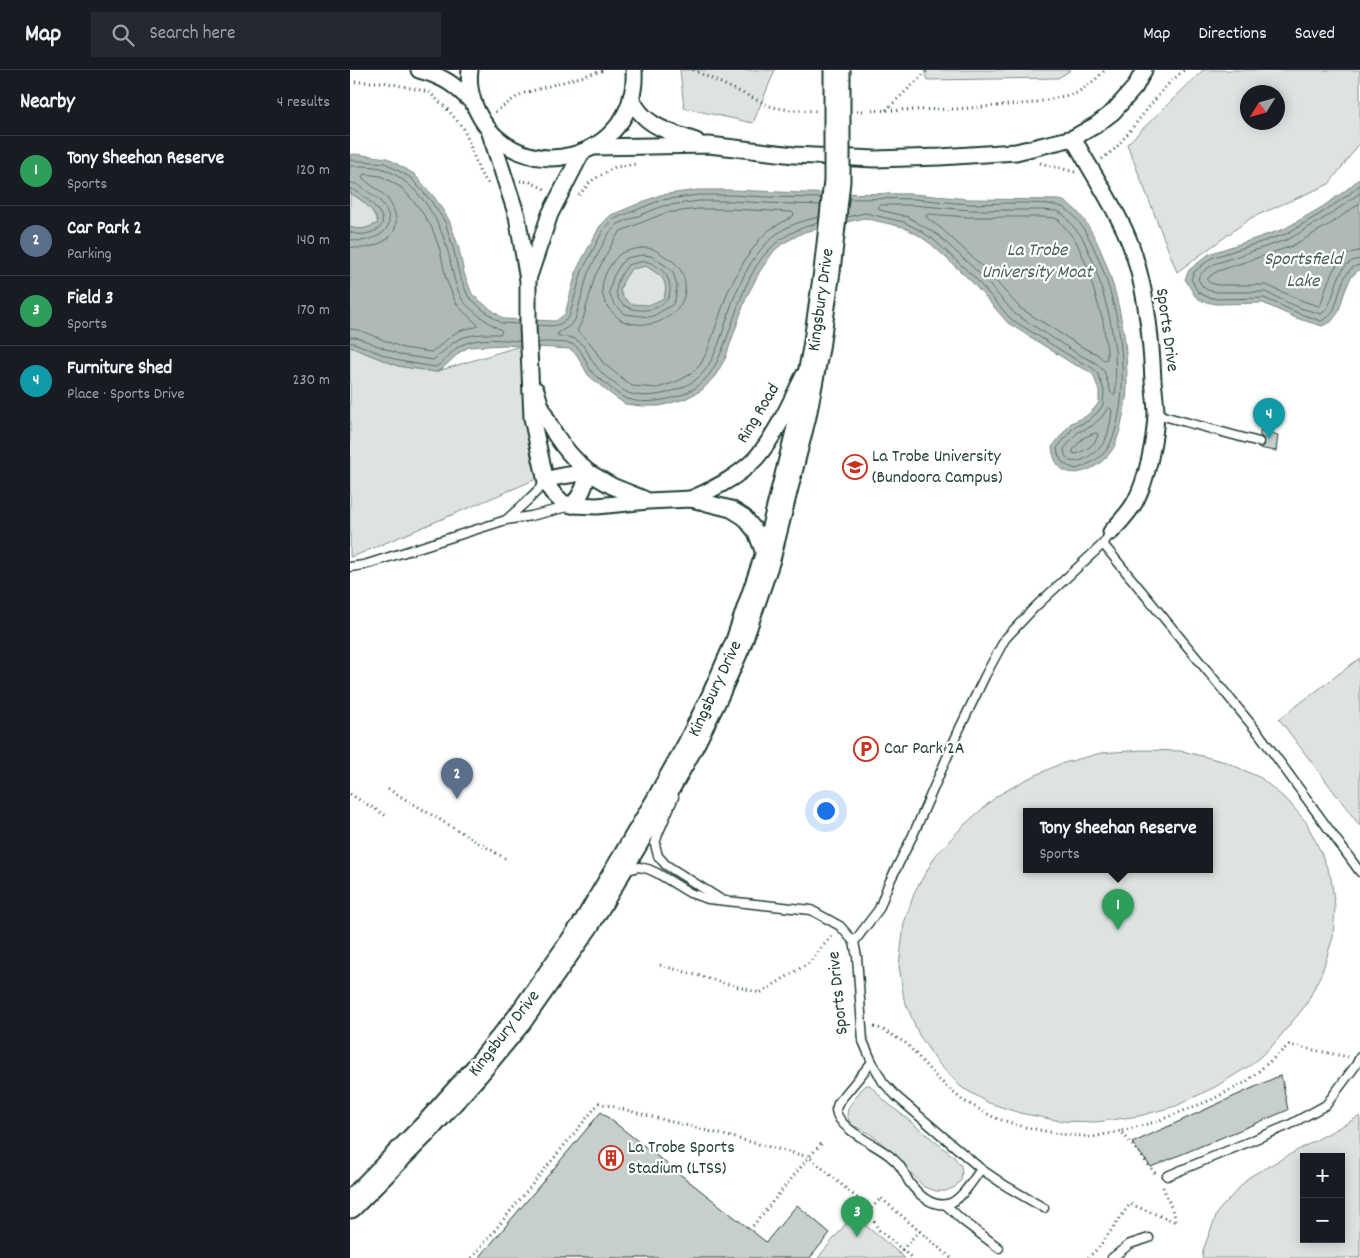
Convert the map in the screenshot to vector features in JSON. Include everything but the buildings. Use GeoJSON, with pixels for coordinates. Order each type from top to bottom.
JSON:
{"type":"FeatureCollection","features":[{"type":"Feature","properties":{"kind":"main road","name":"Kingsbury Drive"},"geometry":{"type":"LineString","coordinates":[[350,1205],[428,1126],[477,1071],[519,1020],[587,923],[657,805],[680,776],[738,644],[767,560],[803,416],[816,348],[837,181],[837,70]]}},
{"type":"Feature","properties":{"kind":"street"},"geometry":{"type":"LineString","coordinates":[[419,70],[446,80],[474,104]]}},
{"type":"Feature","properties":{"kind":"street"},"geometry":{"type":"LineString","coordinates":[[470,70],[469,77],[474,104]]}},
{"type":"Feature","properties":{"kind":"street"},"geometry":{"type":"LineString","coordinates":[[588,150],[610,134],[623,117],[632,98],[634,70]]}},
{"type":"Feature","properties":{"kind":"street"},"geometry":{"type":"LineString","coordinates":[[486,125],[504,143],[522,153],[542,158],[563,158],[588,150],[709,145],[794,154],[875,158],[940,157],[1016,152],[1073,138],[1096,125],[1113,112],[1135,87],[1144,70]]}},
{"type":"Feature","properties":{"kind":"street"},"geometry":{"type":"LineString","coordinates":[[632,98],[635,106],[649,122],[664,130],[709,145]]}},
{"type":"Feature","properties":{"kind":"street","name":"Ring Road"},"geometry":{"type":"LineString","coordinates":[[474,104],[486,125],[517,216],[528,280],[532,418],[546,482],[552,492],[563,503],[572,506],[691,499],[731,509],[744,517],[756,532],[767,560]]}},
{"type":"Feature","properties":{"kind":"street","name":"Sports Drive"},"geometry":{"type":"LineString","coordinates":[[1073,138],[1107,194],[1122,225],[1136,264],[1151,345],[1156,414],[1153,443],[1146,474],[1135,503],[1107,538]]}},
{"type":"Feature","properties":{"kind":"street","name":"Ring Road"},"geometry":{"type":"LineString","coordinates":[[528,280],[550,214],[588,150]]}},
{"type":"Feature","properties":{"kind":"street","name":"Ring Road"},"geometry":{"type":"LineString","coordinates":[[691,499],[713,490],[755,459],[771,437],[787,408],[816,348]]}},
{"type":"Feature","properties":{"kind":"street","name":"Ring Road"},"geometry":{"type":"LineString","coordinates":[[530,367],[539,402],[548,423],[573,459],[588,472],[612,486],[648,501]]}},
{"type":"Feature","properties":{"kind":"street"},"geometry":{"type":"LineString","coordinates":[[546,482],[553,478],[588,472],[584,489],[572,506]]}},
{"type":"Feature","properties":{"kind":"lane"},"geometry":{"type":"LineString","coordinates":[[1156,414],[1259,442]]}},
{"type":"Feature","properties":{"kind":"lane"},"geometry":{"type":"LineString","coordinates":[[506,520],[546,482]]}},
{"type":"Feature","properties":{"kind":"lane"},"geometry":{"type":"LineString","coordinates":[[350,567],[364,565],[506,520],[572,506]]}},
{"type":"Feature","properties":{"kind":"lane"},"geometry":{"type":"LineString","coordinates":[[854,942],[879,909],[888,885],[913,835],[959,730],[1005,639],[1035,607],[1107,538],[1260,735],[1360,872]]}},
{"type":"Feature","properties":{"kind":"lane","name":"Sports Drive"},"geometry":{"type":"LineString","coordinates":[[680,776],[655,844],[658,856],[666,865],[721,900]]}},
{"type":"Feature","properties":{"kind":"lane","name":"Sports Drive"},"geometry":{"type":"LineString","coordinates":[[616,874],[631,868],[648,869],[690,893],[708,899],[811,910],[840,926],[854,942],[863,1041],[883,1082],[897,1097],[964,1156],[1006,1186],[1044,1208]]}},
{"type":"Feature","properties":{"kind":"lane"},"geometry":{"type":"LineString","coordinates":[[1167,1176],[1289,1125],[1326,1105],[1359,1058]]}},
{"type":"Feature","properties":{"kind":"lane"},"geometry":{"type":"LineString","coordinates":[[872,1062],[838,1103],[836,1111],[848,1129],[882,1150],[900,1166],[918,1193],[929,1201],[938,1204],[954,1201],[981,1169]]}},
{"type":"Feature","properties":{"kind":"lane"},"geometry":{"type":"LineString","coordinates":[[946,1204],[962,1220],[999,1248]]}},
{"type":"Feature","properties":{"kind":"lane"},"geometry":{"type":"LineString","coordinates":[[1112,1258],[1130,1244],[1149,1238]]}},
{"type":"Feature","properties":{"kind":"path"},"geometry":{"type":"LineString","coordinates":[[486,125],[521,94],[605,70]]}},
{"type":"Feature","properties":{"kind":"path"},"geometry":{"type":"LineString","coordinates":[[693,70],[772,107],[791,110],[819,110]]}},
{"type":"Feature","properties":{"kind":"path"},"geometry":{"type":"LineString","coordinates":[[886,111],[928,70]]}},
{"type":"Feature","properties":{"kind":"path"},"geometry":{"type":"LineString","coordinates":[[848,111],[956,110],[1034,103],[1077,93],[1105,70]]}},
{"type":"Feature","properties":{"kind":"path"},"geometry":{"type":"LineString","coordinates":[[1090,168],[1116,148],[1166,86],[1184,70]]}},
{"type":"Feature","properties":{"kind":"path"},"geometry":{"type":"LineString","coordinates":[[388,789],[508,860]]}},
{"type":"Feature","properties":{"kind":"path"},"geometry":{"type":"LineString","coordinates":[[350,794],[388,817]]}},
{"type":"Feature","properties":{"kind":"path"},"geometry":{"type":"LineString","coordinates":[[660,965],[760,993],[809,963],[840,926]]}},
{"type":"Feature","properties":{"kind":"path"},"geometry":{"type":"LineString","coordinates":[[861,1024],[882,1029],[907,1044],[935,1076],[962,1100],[995,1118],[1059,1134],[1093,1137],[1155,1122],[1211,1100],[1246,1082],[1289,1046],[1359,1058]]}},
{"type":"Feature","properties":{"kind":"path"},"geometry":{"type":"LineString","coordinates":[[472,1258],[598,1103],[809,1157],[863,1204],[879,1230],[912,1258]]}},
{"type":"Feature","properties":{"kind":"path"},"geometry":{"type":"LineString","coordinates":[[1088,1258],[1100,1246],[1130,1204],[1177,1222],[1160,1179],[1120,1131]]}},
{"type":"Feature","properties":{"kind":"path"},"geometry":{"type":"LineString","coordinates":[[752,1227],[821,1144]]}},
{"type":"Feature","properties":{"kind":"path"},"geometry":{"type":"LineString","coordinates":[[868,1212],[880,1198],[951,1258]]}},
{"type":"Feature","properties":{"kind":"path"},"geometry":{"type":"LineString","coordinates":[[902,1250],[919,1231]]}},
{"type":"Feature","properties":{"kind":"shaded area"},"geometry":{"type":"Polygon","coordinates":[[[680,70],[775,70],[753,123],[684,108],[680,70]]]}},
{"type":"Feature","properties":{"kind":"shaded area"},"geometry":{"type":"Polygon","coordinates":[[[924,70],[1071,70],[1058,78],[927,80],[924,70]]]}},
{"type":"Feature","properties":{"kind":"shaded area"},"geometry":{"type":"Polygon","coordinates":[[[1203,70],[1360,70],[1360,143],[1329,184],[1251,218],[1177,272],[1127,144],[1203,70]]]}},
{"type":"Feature","properties":{"kind":"shaded area"},"geometry":{"type":"Polygon","coordinates":[[[350,193],[367,205],[374,213],[378,223],[357,229],[350,227],[350,193]]]}},
{"type":"Feature","properties":{"kind":"shaded area"},"geometry":{"type":"Polygon","coordinates":[[[646,266],[664,282],[664,298],[649,306],[631,304],[623,297],[620,291],[623,281],[631,269],[646,266]]]}},
{"type":"Feature","properties":{"kind":"shaded area"},"geometry":{"type":"Polygon","coordinates":[[[520,346],[539,478],[350,557],[350,347],[398,366],[435,372],[520,346]]]}},
{"type":"Feature","properties":{"kind":"shaded area"},"geometry":{"type":"Polygon","coordinates":[[[1360,658],[1360,826],[1279,719],[1360,658]]]}},
{"type":"Feature","properties":{"kind":"shaded area"},"geometry":{"type":"Polygon","coordinates":[[[1142,750],[1182,751],[1226,762],[1261,778],[1289,802],[1306,822],[1331,878],[1335,907],[1333,937],[1322,972],[1306,1005],[1273,1045],[1251,1065],[1215,1087],[1176,1106],[1139,1116],[1096,1122],[1060,1121],[1020,1113],[989,1103],[961,1087],[938,1063],[919,1035],[904,999],[899,966],[904,923],[915,891],[936,855],[964,825],[997,796],[1025,780],[1060,764],[1101,753],[1142,750]]]}},
{"type":"Feature","properties":{"kind":"shaded area"},"geometry":{"type":"Polygon","coordinates":[[[866,1085],[870,1085],[885,1101],[953,1156],[961,1166],[962,1171],[961,1180],[955,1187],[946,1191],[936,1191],[924,1187],[890,1150],[869,1133],[852,1125],[847,1115],[848,1108],[866,1085]]]}},
{"type":"Feature","properties":{"kind":"shaded area"},"geometry":{"type":"Polygon","coordinates":[[[1360,1116],[1360,1258],[1202,1258],[1203,1250],[1218,1211],[1249,1177],[1360,1116]]]}},
{"type":"Feature","properties":{"kind":"shaded area"},"geometry":{"type":"Polygon","coordinates":[[[853,1215],[905,1258],[818,1258],[853,1215]]]}},
{"type":"Feature","properties":{"kind":"water","name":"La Trobe University Moat"},"geometry":{"type":"Polygon","coordinates":[[[350,155],[387,158],[414,174],[435,198],[449,220],[472,294],[504,319],[556,321],[565,314],[577,269],[600,226],[611,215],[660,195],[698,190],[731,190],[913,194],[969,199],[1063,201],[1080,214],[1096,241],[1109,273],[1123,326],[1127,386],[1124,414],[1115,445],[1109,455],[1090,469],[1070,472],[1062,469],[1055,460],[1052,447],[1071,423],[1085,417],[1099,402],[1099,391],[1094,376],[1089,371],[1073,364],[1008,323],[971,281],[931,244],[918,235],[903,227],[864,218],[804,232],[782,244],[774,251],[760,271],[746,298],[725,359],[715,376],[702,390],[685,399],[660,406],[625,404],[588,375],[577,355],[570,349],[504,345],[469,347],[460,352],[441,370],[435,372],[398,366],[350,347],[350,227],[364,228],[378,223],[374,213],[367,205],[350,193],[350,155]],[[646,266],[631,269],[623,281],[620,291],[623,297],[631,304],[649,305],[664,298],[664,282],[660,276],[646,266]]]}},
{"type":"Feature","properties":{"kind":"water","name":"Sportsfield Lake"},"geometry":{"type":"Polygon","coordinates":[[[1360,178],[1360,269],[1351,277],[1338,313],[1331,322],[1322,326],[1296,318],[1263,303],[1216,304],[1202,301],[1195,296],[1185,279],[1189,270],[1209,254],[1284,229],[1322,207],[1360,178]]]}},
{"type":"Feature","properties":{"kind":"place","name":"Furniture Shed"},"geometry":{"type":"Point","coordinates":[1269,439]}},
{"type":"Feature","properties":{"kind":"place","name":"La Trobe University (Bundoora Campus)"},"geometry":{"type":"Point","coordinates":[855,467]}},
{"type":"Feature","properties":{"kind":"place","name":"Car Park 2A"},"geometry":{"type":"Point","coordinates":[866,749]}},
{"type":"Feature","properties":{"kind":"place","name":"Car Park 2"},"geometry":{"type":"Point","coordinates":[457,799]}},
{"type":"Feature","properties":{"kind":"place","name":"Tony Sheehan Reserve"},"geometry":{"type":"Point","coordinates":[1118,930]}},
{"type":"Feature","properties":{"kind":"place","name":"La Trobe Sports Stadium (LTSS)"},"geometry":{"type":"Point","coordinates":[611,1158]}},
{"type":"Feature","properties":{"kind":"place","name":"Field 3"},"geometry":{"type":"Point","coordinates":[857,1237]}}]}
